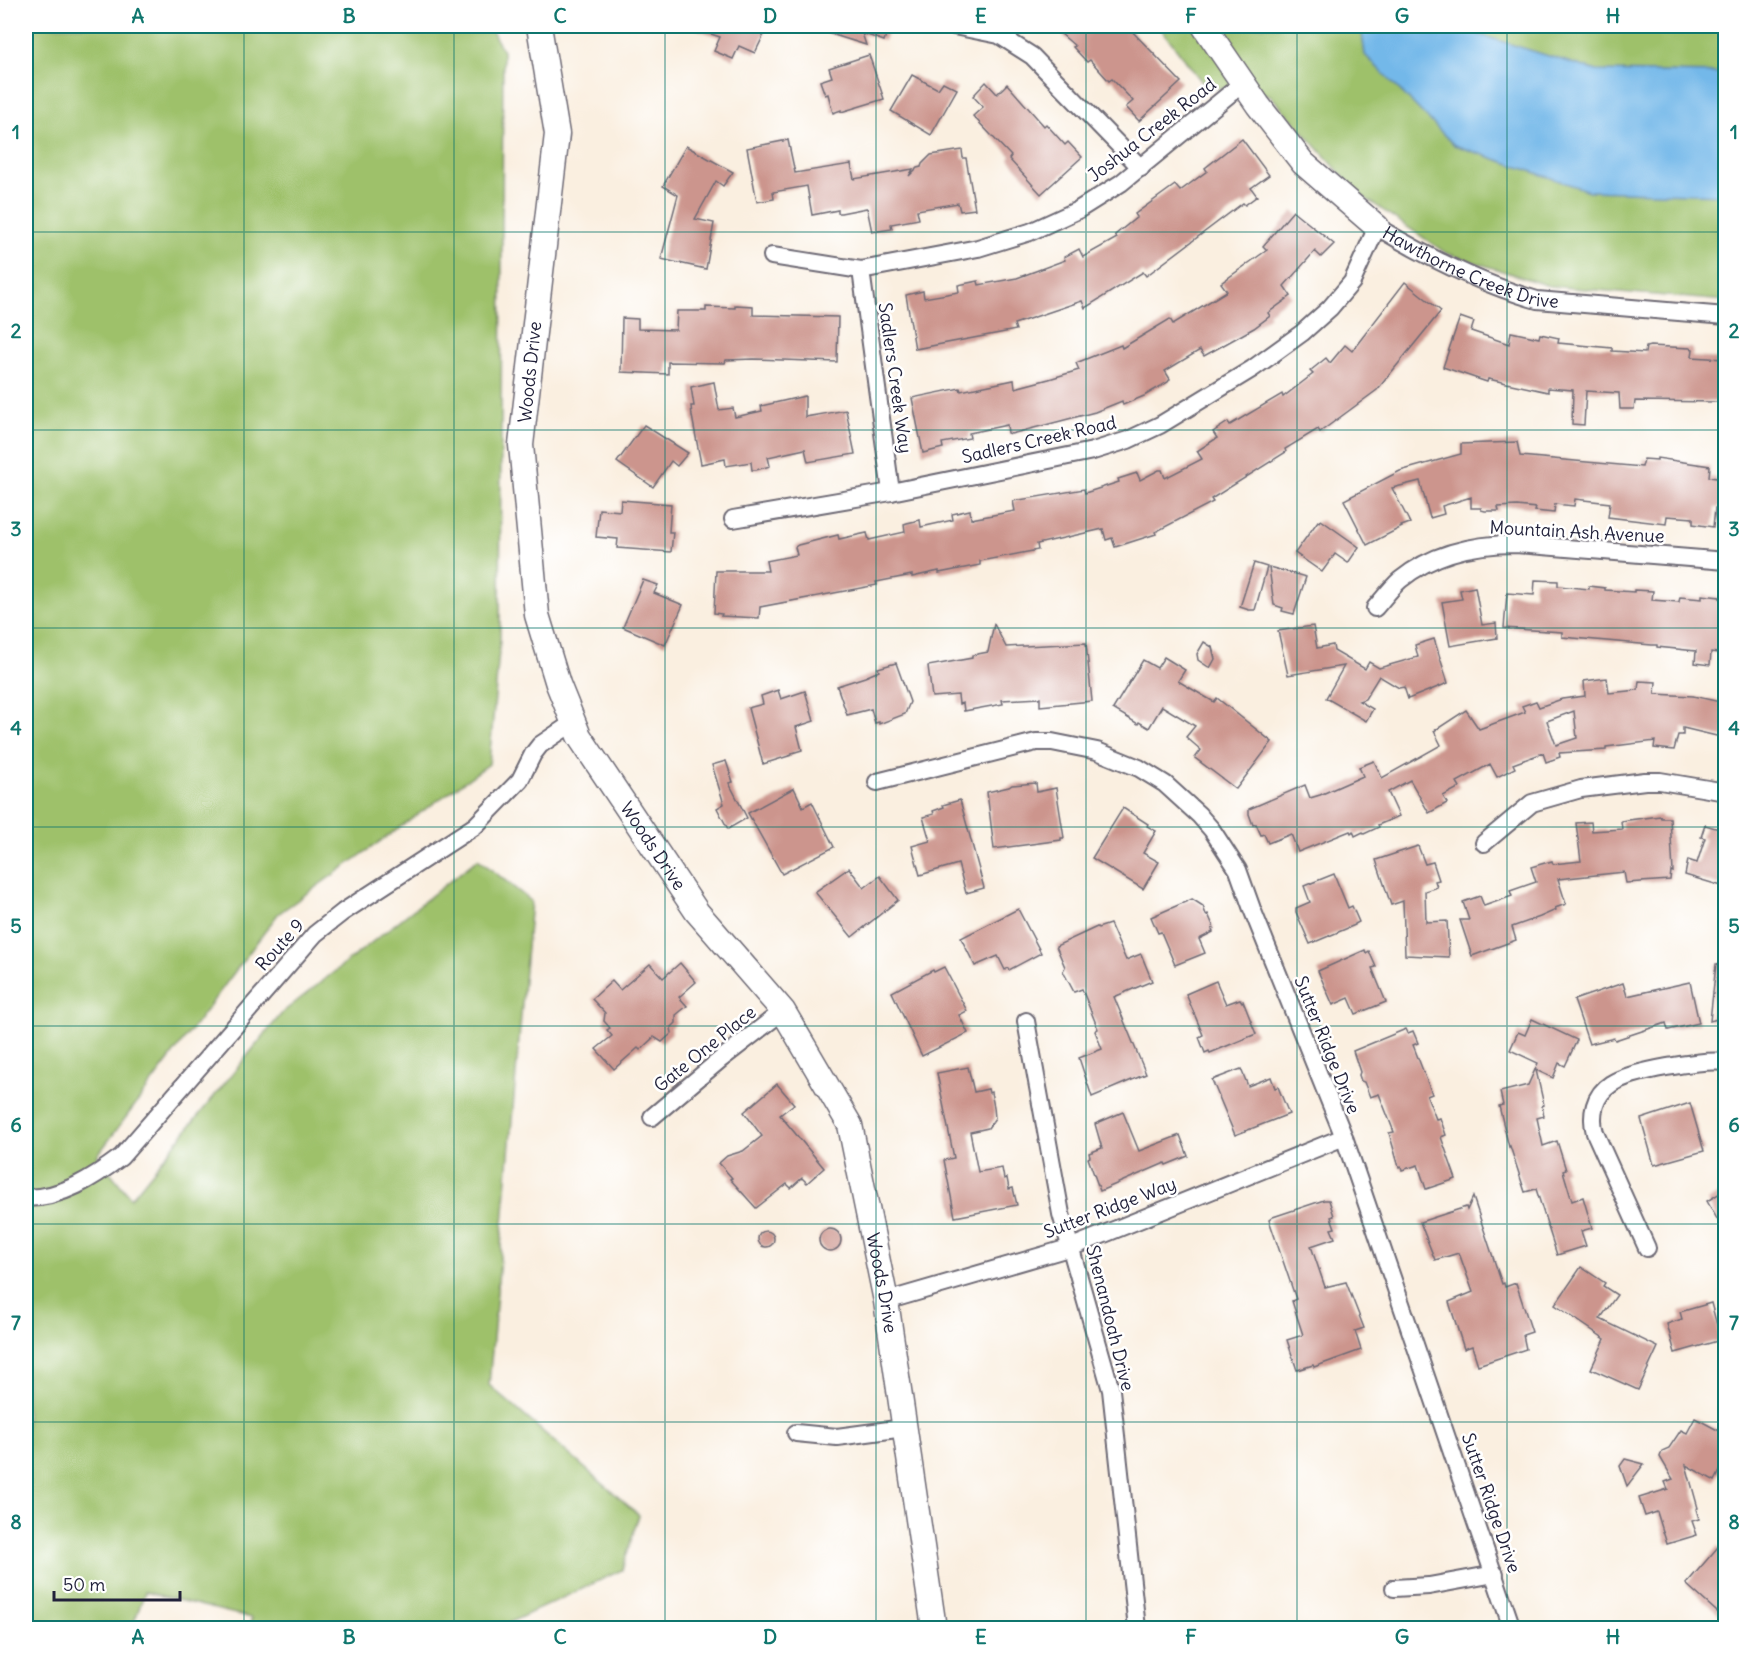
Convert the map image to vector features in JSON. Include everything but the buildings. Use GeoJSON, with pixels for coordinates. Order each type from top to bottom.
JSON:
{"type":"FeatureCollection","features":[{"type":"Feature","properties":{"kind":"street","name":"Woods Drive"},"geometry":{"type":"LineString","coordinates":[[539,26],[557,134],[521,446],[537,615],[558,684],[579,736],[697,912],[783,1011],[850,1125],[886,1301],[934,1629]]}},
{"type":"Feature","properties":{"kind":"street"},"geometry":{"type":"LineString","coordinates":[[954,26],[999,35],[1032,56],[1141,168]]}},
{"type":"Feature","properties":{"kind":"street","name":"Hawthorne Creek Drive"},"geometry":{"type":"LineString","coordinates":[[1204,26],[1258,105],[1303,162],[1377,227],[1412,249],[1482,281],[1537,300],[1725,316]]}},
{"type":"Feature","properties":{"kind":"street","name":"Joshua Creek Road"},"geometry":{"type":"LineString","coordinates":[[772,256],[861,270],[978,248],[1030,232],[1056,222],[1093,202],[1141,168],[1243,83]]}},
{"type":"Feature","properties":{"kind":"street","name":"Sadlers Creek Road"},"geometry":{"type":"LineString","coordinates":[[733,519],[891,492],[1093,451],[1128,440],[1160,425],[1270,357],[1330,308],[1352,282],[1377,227]]}},
{"type":"Feature","properties":{"kind":"street","name":"Sadlers Creek Way"},"geometry":{"type":"LineString","coordinates":[[861,270],[891,492]]}},
{"type":"Feature","properties":{"kind":"street","name":"Mountain Ash Avenue"},"geometry":{"type":"LineString","coordinates":[[1375,608],[1400,580],[1413,571],[1442,556],[1484,545],[1516,544],[1725,561]]}},
{"type":"Feature","properties":{"kind":"street","name":"Route 9"},"geometry":{"type":"LineString","coordinates":[[26,1198],[45,1197],[74,1187],[105,1169],[121,1156],[315,934],[343,912],[475,826],[520,780],[540,745],[574,722]]}},
{"type":"Feature","properties":{"kind":"street","name":"Sutter Ridge Drive"},"geometry":{"type":"LineString","coordinates":[[877,782],[1036,742],[1077,746],[1117,758],[1165,784],[1212,830],[1238,870],[1344,1137],[1512,1629]]}},
{"type":"Feature","properties":{"kind":"street"},"geometry":{"type":"LineString","coordinates":[[1484,843],[1532,803],[1581,789],[1632,781],[1652,781],[1725,792]]}},
{"type":"Feature","properties":{"kind":"street","name":"Gate One Place"},"geometry":{"type":"LineString","coordinates":[[652,1117],[783,1011]]}},
{"type":"Feature","properties":{"kind":"street","name":"Shenandoah Drive"},"geometry":{"type":"LineString","coordinates":[[1026,1021],[1062,1214],[1111,1390],[1137,1629]]}},
{"type":"Feature","properties":{"kind":"street"},"geometry":{"type":"LineString","coordinates":[[1647,1248],[1595,1133],[1592,1117],[1596,1101],[1612,1083],[1626,1077],[1676,1065],[1715,1060],[1725,1062]]}},
{"type":"Feature","properties":{"kind":"street","name":"Sutter Ridge Way"},"geometry":{"type":"LineString","coordinates":[[886,1301],[1072,1247],[1344,1137]]}},
{"type":"Feature","properties":{"kind":"street"},"geometry":{"type":"LineString","coordinates":[[796,1432],[837,1437],[904,1428]]}},
{"type":"Feature","properties":{"kind":"street"},"geometry":{"type":"LineString","coordinates":[[1394,1588],[1429,1586],[1495,1574]]}},
{"type":"Feature","properties":{"kind":"green space"},"geometry":{"type":"Polygon","coordinates":[[[26,26],[489,26],[503,51],[500,640],[489,764],[278,914],[97,1156],[131,1198],[283,1012],[478,859],[531,901],[489,1385],[639,1515],[622,1570],[498,1628],[251,1628],[252,1618],[145,1592],[132,1628],[26,1628],[26,26]]]}},
{"type":"Feature","properties":{"kind":"green space"},"geometry":{"type":"Polygon","coordinates":[[[1159,26],[1725,26],[1725,301],[1549,286],[1446,253],[1359,194],[1270,95],[1205,86],[1159,26]]]}},
{"type":"Feature","properties":{"kind":"water"},"geometry":{"type":"Polygon","coordinates":[[[1361,26],[1460,26],[1465,30],[1597,71],[1725,73],[1725,195],[1589,191],[1454,145],[1365,55],[1361,26]]]}}]}
